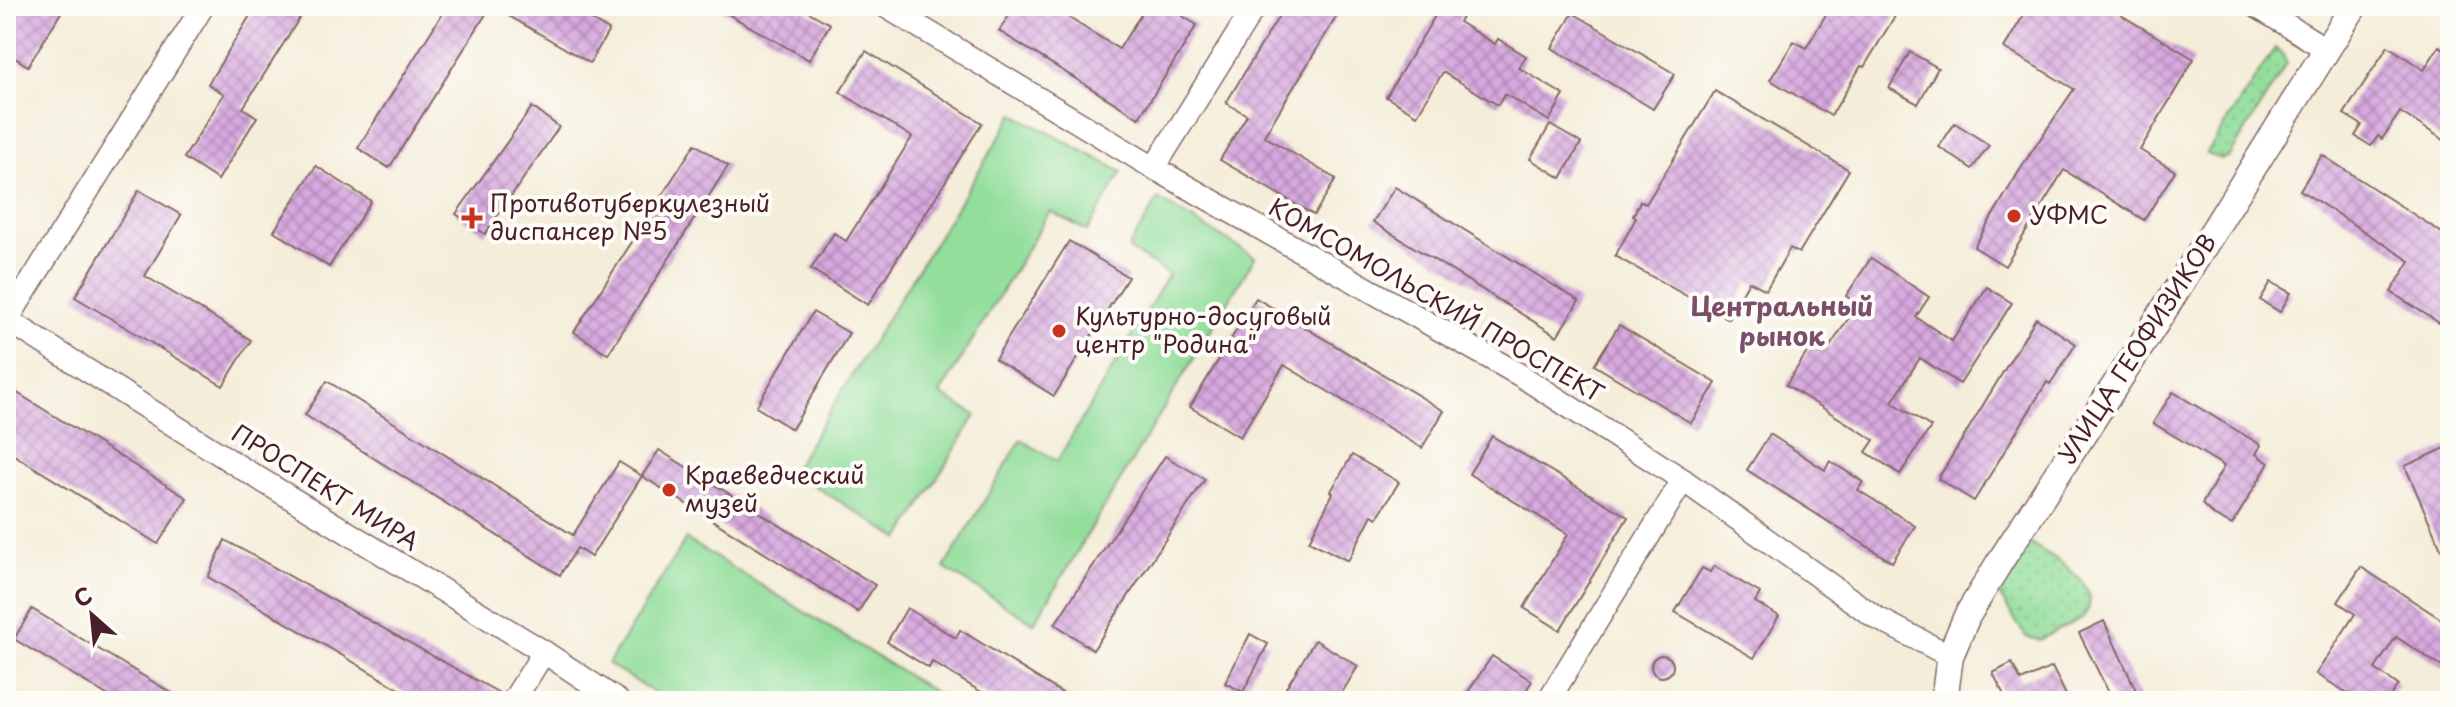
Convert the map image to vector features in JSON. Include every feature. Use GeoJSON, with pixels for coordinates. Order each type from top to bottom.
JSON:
{"type":"FeatureCollection","features":[{"type":"Feature","properties":{"kind":"main road","name":"УЛИЦА ГЕОФИЗИКОВ"},"geometry":{"type":"LineString","coordinates":[[1944,701],[1950,656],[1967,616],[2354,6]]}},
{"type":"Feature","properties":{"kind":"street"},"geometry":{"type":"LineString","coordinates":[[6,320],[203,6]]}},
{"type":"Feature","properties":{"kind":"street","name":"КОМСОМОЛЬСКИЙ ПРОСПЕКТ"},"geometry":{"type":"LineString","coordinates":[[885,6],[1154,168],[1520,375],[1683,480],[1875,617],[1950,656]]}},
{"type":"Feature","properties":{"kind":"street"},"geometry":{"type":"LineString","coordinates":[[1154,168],[1255,6]]}},
{"type":"Feature","properties":{"kind":"street"},"geometry":{"type":"LineString","coordinates":[[2256,6],[2326,49]]}},
{"type":"Feature","properties":{"kind":"street","name":"ПРОСПЕКТ МИРА"},"geometry":{"type":"LineString","coordinates":[[6,320],[544,652],[618,701]]}},
{"type":"Feature","properties":{"kind":"street"},"geometry":{"type":"LineString","coordinates":[[1548,701],[1683,480]]}},
{"type":"Feature","properties":{"kind":"street"},"geometry":{"type":"LineString","coordinates":[[513,701],[544,652]]}},
{"type":"Feature","properties":{"kind":"green space"},"geometry":{"type":"Polygon","coordinates":[[[2275,48],[2284,55],[2287,63],[2230,156],[2222,159],[2206,154],[2275,48]]]}},
{"type":"Feature","properties":{"kind":"green space"},"geometry":{"type":"Polygon","coordinates":[[[1014,114],[1122,172],[1087,231],[1050,211],[940,394],[976,415],[900,539],[792,472],[1014,114]]]}},
{"type":"Feature","properties":{"kind":"green space"},"geometry":{"type":"Polygon","coordinates":[[[1158,199],[1255,257],[1034,623],[944,568],[1021,440],[1057,461],[1169,274],[1128,249],[1158,199]]]}},
{"type":"Feature","properties":{"kind":"green space"},"geometry":{"type":"Polygon","coordinates":[[[686,539],[949,701],[668,701],[608,664],[686,539]]]}},
{"type":"Feature","properties":{"kind":"green space"},"geometry":{"type":"Polygon","coordinates":[[[2030,544],[2075,574],[2089,596],[2089,607],[2082,618],[2040,640],[2026,637],[1997,591],[2026,545],[2030,544]]]}},
{"type":"Feature","properties":{"kind":"building"},"geometry":{"type":"Polygon","coordinates":[[[6,6],[65,6],[28,66],[6,52],[6,6]]]}},
{"type":"Feature","properties":{"kind":"building"},"geometry":{"type":"Polygon","coordinates":[[[256,6],[307,6],[243,108],[257,117],[218,180],[184,158],[224,94],[208,84],[256,6]]]}},
{"type":"Feature","properties":{"kind":"building"},"geometry":{"type":"Polygon","coordinates":[[[447,6],[491,6],[389,168],[358,148],[447,6]]]}},
{"type":"Feature","properties":{"kind":"building"},"geometry":{"type":"Polygon","coordinates":[[[492,6],[567,6],[609,30],[590,63],[492,6]]]}},
{"type":"Feature","properties":{"kind":"building"},"geometry":{"type":"Polygon","coordinates":[[[714,6],[798,6],[830,24],[809,60],[714,6]]]}},
{"type":"Feature","properties":{"kind":"building"},"geometry":{"type":"Polygon","coordinates":[[[1015,6],[1050,6],[1119,49],[1146,6],[1166,6],[1197,25],[1139,118],[999,31],[1015,6]]]}},
{"type":"Feature","properties":{"kind":"building"},"geometry":{"type":"Polygon","coordinates":[[[1285,6],[1343,6],[1264,136],[1336,179],[1314,215],[1220,160],[1247,115],[1226,103],[1285,6]]]}},
{"type":"Feature","properties":{"kind":"building"},"geometry":{"type":"Polygon","coordinates":[[[1441,6],[1468,6],[1459,22],[1495,44],[1498,39],[1526,56],[1519,68],[1564,95],[1549,121],[1505,94],[1498,105],[1443,72],[1417,115],[1386,97],[1441,6]]]}},
{"type":"Feature","properties":{"kind":"building"},"geometry":{"type":"Polygon","coordinates":[[[1831,6],[1901,6],[1831,116],[1770,80],[1794,41],[1806,48],[1831,6]]]}},
{"type":"Feature","properties":{"kind":"building"},"geometry":{"type":"Polygon","coordinates":[[[2029,6],[2106,6],[2194,59],[2140,150],[2175,171],[2144,220],[2064,170],[2005,266],[1974,247],[2024,163],[2074,89],[2004,48],[2029,6]]]}},
{"type":"Feature","properties":{"kind":"building"},"geometry":{"type":"Polygon","coordinates":[[[1573,13],[1675,74],[1653,109],[1552,48],[1573,13]]]}},
{"type":"Feature","properties":{"kind":"building"},"geometry":{"type":"Polygon","coordinates":[[[2388,46],[2424,70],[2439,46],[2450,53],[2450,144],[2400,112],[2382,139],[2378,136],[2371,146],[2355,136],[2362,125],[2344,114],[2388,46]]]}},
{"type":"Feature","properties":{"kind":"building"},"geometry":{"type":"Polygon","coordinates":[[[866,51],[982,123],[868,305],[811,269],[834,233],[846,241],[912,137],[840,92],[866,51]]]}},
{"type":"Feature","properties":{"kind":"building"},"geometry":{"type":"Polygon","coordinates":[[[1910,52],[1938,68],[1918,104],[1889,88],[1910,52]]]}},
{"type":"Feature","properties":{"kind":"building"},"geometry":{"type":"Polygon","coordinates":[[[1715,91],[1849,170],[1799,253],[1790,248],[1766,290],[1749,281],[1728,319],[1615,256],[1636,218],[1633,216],[1640,201],[1646,204],[1715,91]]]}},
{"type":"Feature","properties":{"kind":"building"},"geometry":{"type":"Polygon","coordinates":[[[532,107],[559,127],[485,234],[456,214],[532,107]]]}},
{"type":"Feature","properties":{"kind":"building"},"geometry":{"type":"Polygon","coordinates":[[[1955,123],[1989,145],[1972,169],[1939,147],[1955,123]]]}},
{"type":"Feature","properties":{"kind":"building"},"geometry":{"type":"Polygon","coordinates":[[[1550,125],[1581,143],[1561,178],[1530,159],[1550,125]]]}},
{"type":"Feature","properties":{"kind":"building"},"geometry":{"type":"Polygon","coordinates":[[[695,144],[728,166],[608,354],[574,332],[695,144]]]}},
{"type":"Feature","properties":{"kind":"building"},"geometry":{"type":"Polygon","coordinates":[[[2322,155],[2450,238],[2450,330],[2391,292],[2410,261],[2300,190],[2322,155]]]}},
{"type":"Feature","properties":{"kind":"building"},"geometry":{"type":"Polygon","coordinates":[[[316,166],[371,201],[329,267],[274,231],[316,166]]]}},
{"type":"Feature","properties":{"kind":"building"},"geometry":{"type":"Polygon","coordinates":[[[1395,187],[1579,301],[1557,336],[1373,222],[1395,187]]]}},
{"type":"Feature","properties":{"kind":"building"},"geometry":{"type":"Polygon","coordinates":[[[139,190],[181,215],[145,276],[251,340],[223,386],[75,297],[139,190]]]}},
{"type":"Feature","properties":{"kind":"building","name":"Культурно-досуговый центр \"Родина\""},"geometry":{"type":"Polygon","coordinates":[[[1069,241],[1128,277],[1054,396],[995,359],[1069,241]]]}},
{"type":"Feature","properties":{"kind":"building"},"geometry":{"type":"Polygon","coordinates":[[[1871,258],[1929,297],[1916,317],[1952,341],[1987,287],[2012,303],[1960,384],[1920,358],[1892,402],[1931,427],[1900,474],[1866,452],[1874,440],[1786,385],[1815,340],[1829,348],[1858,304],[1846,296],[1871,258]]]}},
{"type":"Feature","properties":{"kind":"building"},"geometry":{"type":"Polygon","coordinates":[[[2271,282],[2291,293],[2280,312],[2260,300],[2271,282]]]}},
{"type":"Feature","properties":{"kind":"building"},"geometry":{"type":"Polygon","coordinates":[[[1256,298],[1444,411],[1422,448],[1284,365],[1240,437],[1190,407],[1256,298]]]}},
{"type":"Feature","properties":{"kind":"building"},"geometry":{"type":"Polygon","coordinates":[[[813,312],[849,333],[792,429],[756,407],[813,312]]]}},
{"type":"Feature","properties":{"kind":"building"},"geometry":{"type":"Polygon","coordinates":[[[2036,318],[2076,344],[2050,384],[2047,382],[1974,501],[1938,479],[2036,318]]]}},
{"type":"Feature","properties":{"kind":"building"},"geometry":{"type":"Polygon","coordinates":[[[1619,325],[1716,383],[1691,423],[1594,365],[1619,325]]]}},
{"type":"Feature","properties":{"kind":"building"},"geometry":{"type":"Polygon","coordinates":[[[327,381],[573,535],[619,462],[642,476],[591,557],[577,548],[560,575],[305,415],[327,381]]]}},
{"type":"Feature","properties":{"kind":"building"},"geometry":{"type":"Polygon","coordinates":[[[6,386],[187,498],[158,544],[6,450],[6,386]]]}},
{"type":"Feature","properties":{"kind":"building"},"geometry":{"type":"Polygon","coordinates":[[[2173,392],[2261,445],[2256,454],[2269,463],[2232,525],[2213,515],[2202,504],[2224,466],[2153,423],[2173,392]]]}},
{"type":"Feature","properties":{"kind":"building"},"geometry":{"type":"Polygon","coordinates":[[[1770,434],[1825,470],[1830,461],[1863,482],[1858,490],[1915,526],[1892,562],[1747,470],[1770,434]]]}},
{"type":"Feature","properties":{"kind":"building"},"geometry":{"type":"Polygon","coordinates":[[[1492,436],[1628,517],[1560,630],[1524,608],[1568,534],[1469,474],[1492,436]]]}},
{"type":"Feature","properties":{"kind":"building"},"geometry":{"type":"Polygon","coordinates":[[[2450,446],[2450,569],[2405,466],[2450,446]]]}},
{"type":"Feature","properties":{"kind":"building"},"geometry":{"type":"Polygon","coordinates":[[[659,450],[875,585],[858,612],[642,476],[659,450]]]}},
{"type":"Feature","properties":{"kind":"building"},"geometry":{"type":"Polygon","coordinates":[[[1352,455],[1399,482],[1377,518],[1372,515],[1348,561],[1309,541],[1333,493],[1331,491],[1352,455]]]}},
{"type":"Feature","properties":{"kind":"building"},"geometry":{"type":"Polygon","coordinates":[[[1165,456],[1205,479],[1093,650],[1055,624],[1165,456]]]}},
{"type":"Feature","properties":{"kind":"building"},"geometry":{"type":"Polygon","coordinates":[[[225,540],[501,694],[499,701],[420,701],[208,577],[225,540]]]}},
{"type":"Feature","properties":{"kind":"building"},"geometry":{"type":"Polygon","coordinates":[[[1714,566],[1760,593],[1755,602],[1779,616],[1754,658],[1675,612],[1702,568],[1710,572],[1714,566]]]}},
{"type":"Feature","properties":{"kind":"building"},"geometry":{"type":"Polygon","coordinates":[[[2361,567],[2450,625],[2450,672],[2396,637],[2375,669],[2398,685],[2387,701],[2361,701],[2316,674],[2355,614],[2338,602],[2361,567]]]}},
{"type":"Feature","properties":{"kind":"building"},"geometry":{"type":"Polygon","coordinates":[[[907,608],[956,638],[960,630],[1075,701],[996,701],[932,662],[929,668],[887,642],[907,608]]]}},
{"type":"Feature","properties":{"kind":"building"},"geometry":{"type":"Polygon","coordinates":[[[32,609],[185,701],[117,701],[14,639],[32,609]]]}},
{"type":"Feature","properties":{"kind":"building"},"geometry":{"type":"Polygon","coordinates":[[[2104,621],[2141,701],[2113,701],[2079,633],[2104,621]]]}},
{"type":"Feature","properties":{"kind":"building"},"geometry":{"type":"Polygon","coordinates":[[[1250,634],[1268,644],[1243,692],[1225,683],[1250,634]]]}},
{"type":"Feature","properties":{"kind":"building"},"geometry":{"type":"Polygon","coordinates":[[[1315,640],[1358,666],[1337,701],[1278,701],[1315,640]]]}},
{"type":"Feature","properties":{"kind":"building"},"geometry":{"type":"Polygon","coordinates":[[[1658,655],[1666,655],[1673,666],[1666,677],[1658,677],[1651,670],[1651,662],[1658,655]]]}},
{"type":"Feature","properties":{"kind":"building"},"geometry":{"type":"Polygon","coordinates":[[[1492,656],[1532,681],[1519,701],[1462,701],[1492,656]]]}},
{"type":"Feature","properties":{"kind":"building"},"geometry":{"type":"Polygon","coordinates":[[[2012,663],[2021,681],[2052,667],[2069,701],[2007,701],[1993,673],[2012,663]]]}},
{"type":"Feature","properties":{"kind":"place","name":"УФМС"},"geometry":{"type":"Point","coordinates":[2014,216]}},
{"type":"Feature","properties":{"kind":"place","name":"Противотуберкулезный диспансер №5"},"geometry":{"type":"Point","coordinates":[472,218]}},
{"type":"Feature","properties":{"kind":"place","name":"Культурно-досуговый центр \"Родина\""},"geometry":{"type":"Point","coordinates":[1059,331]}},
{"type":"Feature","properties":{"kind":"place","name":"Краеведческий музей"},"geometry":{"type":"Point","coordinates":[669,490]}},
{"type":"Feature","properties":{"kind":"district","name":"Центральный рынок"},"geometry":{"type":"Point","coordinates":[1782,322]}}]}
